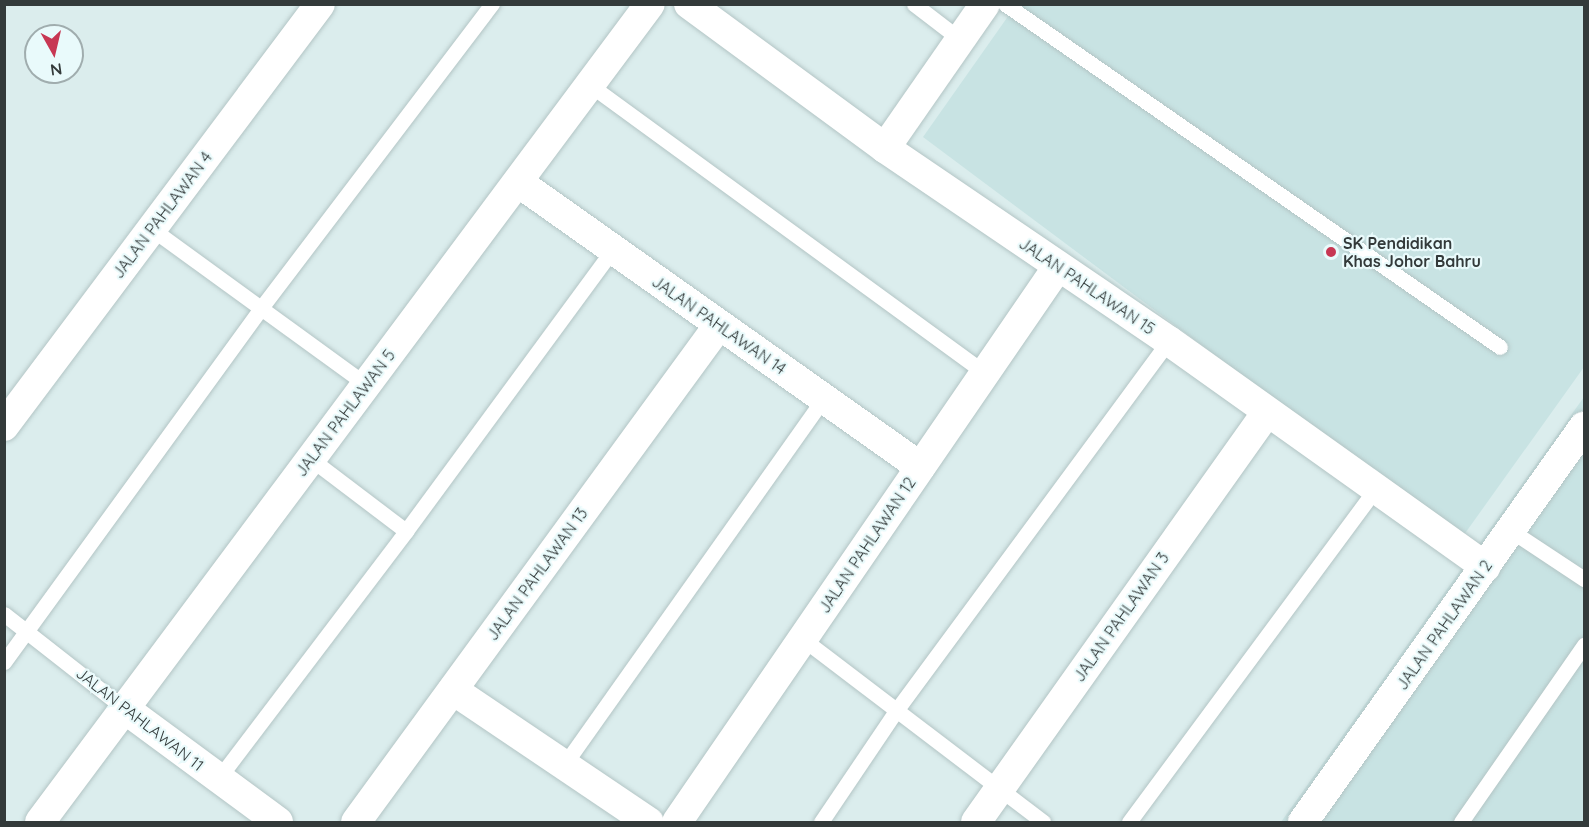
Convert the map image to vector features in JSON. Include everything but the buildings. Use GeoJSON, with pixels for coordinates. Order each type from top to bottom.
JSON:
{"type":"FeatureCollection","features":[{"type":"Feature","properties":{"kind":"street","name":"JALAN PAHLAWAN 4"},"geometry":{"type":"LineString","coordinates":[[4,426],[320,4]]}},
{"type":"Feature","properties":{"kind":"street","name":"JALAN PAHLAWAN 5"},"geometry":{"type":"LineString","coordinates":[[46,821],[125,709],[650,4]]}},
{"type":"Feature","properties":{"kind":"street","name":"JALAN PAHLAWAN 15"},"geometry":{"type":"LineString","coordinates":[[689,4],[885,148],[1057,268],[1169,341],[1486,567]]}},
{"type":"Feature","properties":{"kind":"street"},"geometry":{"type":"LineString","coordinates":[[885,148],[985,4]]}},
{"type":"Feature","properties":{"kind":"street","name":"JALAN PAHLAWAN 14"},"geometry":{"type":"LineString","coordinates":[[518,182],[920,467]]}},
{"type":"Feature","properties":{"kind":"street","name":"JALAN PAHLAWAN 12"},"geometry":{"type":"LineString","coordinates":[[677,822],[1057,268]]}},
{"type":"Feature","properties":{"kind":"street","name":"JALAN PAHLAWAN 13"},"geometry":{"type":"LineString","coordinates":[[356,822],[719,325]]}},
{"type":"Feature","properties":{"kind":"street","name":"JALAN PAHLAWAN 3"},"geometry":{"type":"LineString","coordinates":[[976,822],[1267,412]]}},
{"type":"Feature","properties":{"kind":"street","name":"JALAN PAHLAWAN 2"},"geometry":{"type":"LineString","coordinates":[[1302,822],[1584,427]]}},
{"type":"Feature","properties":{"kind":"street"},"geometry":{"type":"LineString","coordinates":[[453,690],[649,822]]}},
{"type":"Feature","properties":{"kind":"street","name":"JALAN PAHLAWAN 11"},"geometry":{"type":"LineString","coordinates":[[125,709],[278,822]]}},
{"type":"Feature","properties":{"kind":"lane"},"geometry":{"type":"LineString","coordinates":[[4,662],[261,308],[492,4]]}},
{"type":"Feature","properties":{"kind":"lane"},"geometry":{"type":"LineString","coordinates":[[914,4],[960,40]]}},
{"type":"Feature","properties":{"kind":"lane"},"geometry":{"type":"LineString","coordinates":[[1005,4],[1026,10],[1500,347]]}},
{"type":"Feature","properties":{"kind":"lane"},"geometry":{"type":"LineString","coordinates":[[590,85],[985,373]]}},
{"type":"Feature","properties":{"kind":"lane"},"geometry":{"type":"LineString","coordinates":[[152,229],[367,385]]}},
{"type":"Feature","properties":{"kind":"lane"},"geometry":{"type":"LineString","coordinates":[[218,779],[406,531],[613,249]]}},
{"type":"Feature","properties":{"kind":"lane"},"geometry":{"type":"LineString","coordinates":[[821,822],[898,708],[1169,341]]}},
{"type":"Feature","properties":{"kind":"lane"},"geometry":{"type":"LineString","coordinates":[[564,765],[823,399]]}},
{"type":"Feature","properties":{"kind":"lane"},"geometry":{"type":"LineString","coordinates":[[311,459],[406,531]]}},
{"type":"Feature","properties":{"kind":"lane"},"geometry":{"type":"LineString","coordinates":[[1129,822],[1376,488]]}},
{"type":"Feature","properties":{"kind":"lane"},"geometry":{"type":"LineString","coordinates":[[1510,530],[1584,579]]}},
{"type":"Feature","properties":{"kind":"lane","name":"JALAN PAHLAWAN 11"},"geometry":{"type":"LineString","coordinates":[[4,614],[125,709]]}},
{"type":"Feature","properties":{"kind":"lane"},"geometry":{"type":"LineString","coordinates":[[803,639],[898,708],[1043,822]]}},
{"type":"Feature","properties":{"kind":"lane"},"geometry":{"type":"LineString","coordinates":[[1461,822],[1584,645]]}},
{"type":"Feature","properties":{"kind":"shaded area","name":"SK Pendidikan Khas Johor Bahru"},"geometry":{"type":"Polygon","coordinates":[[[1016,5],[1584,5],[1584,367],[1461,539],[923,137],[1016,5]]]}},
{"type":"Feature","properties":{"kind":"shaded area"},"geometry":{"type":"Polygon","coordinates":[[[1584,397],[1584,822],[1281,822],[1584,397]]]}},
{"type":"Feature","properties":{"kind":"place","name":"SK Pendidikan Khas Johor Bahru"},"geometry":{"type":"Point","coordinates":[1331,252]}}]}
